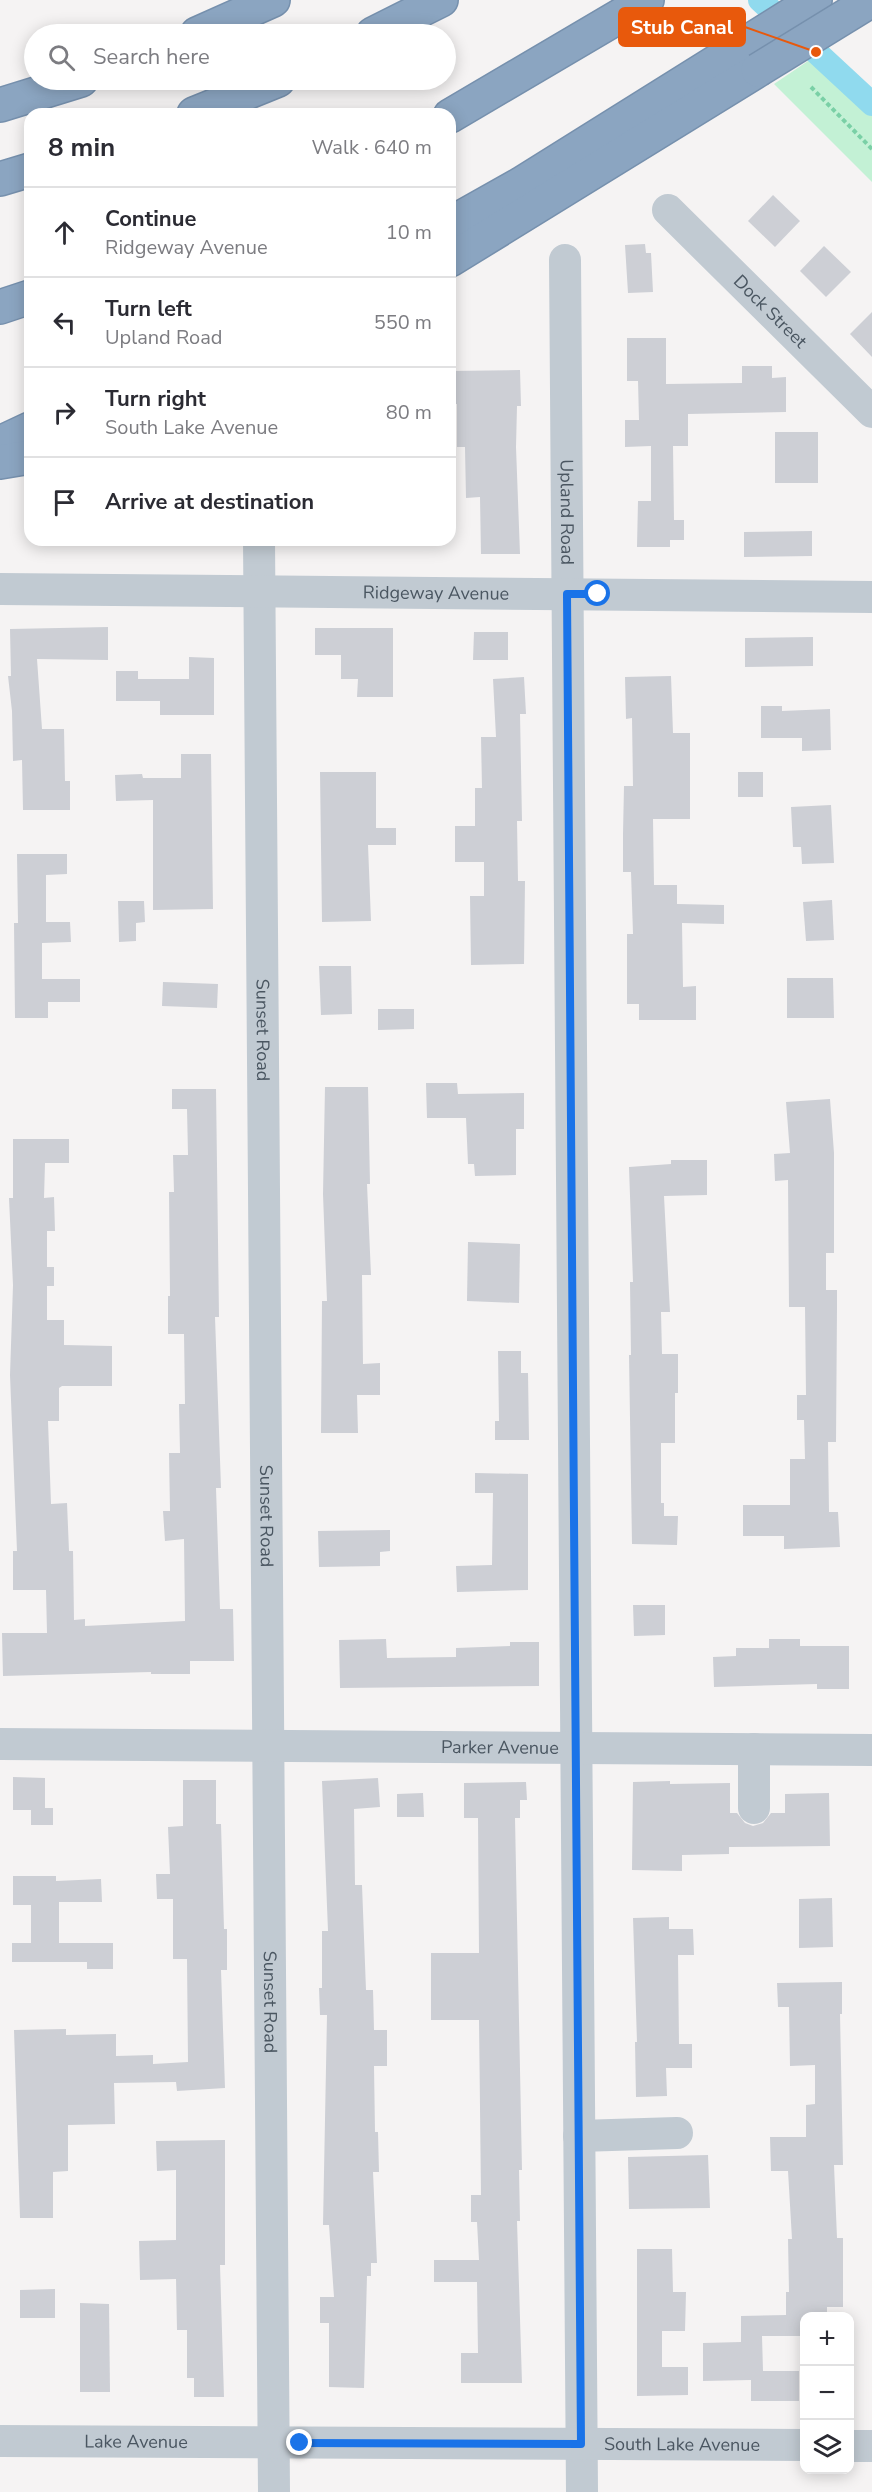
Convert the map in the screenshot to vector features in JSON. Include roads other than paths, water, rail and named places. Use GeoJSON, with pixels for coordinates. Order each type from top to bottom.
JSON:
{"type":"FeatureCollection","features":[{"type":"Feature","properties":{"kind":"highway"},"geometry":{"type":"LineString","coordinates":[[219,24],[273,0]]}},
{"type":"Feature","properties":{"kind":"highway"},"geometry":{"type":"LineString","coordinates":[[393,24],[441,0]]}},
{"type":"Feature","properties":{"kind":"highway"},"geometry":{"type":"LineString","coordinates":[[456,112],[647,0]]}},
{"type":"Feature","properties":{"kind":"highway"},"geometry":{"type":"LineString","coordinates":[[456,256],[751,57],[815,0]]}},
{"type":"Feature","properties":{"kind":"highway"},"geometry":{"type":"LineString","coordinates":[[456,221],[751,57],[872,0]]}},
{"type":"Feature","properties":{"kind":"highway"},"geometry":{"type":"LineString","coordinates":[[0,105],[49,90]]}},
{"type":"Feature","properties":{"kind":"highway"},"geometry":{"type":"LineString","coordinates":[[209,108],[253,90]]}},
{"type":"Feature","properties":{"kind":"highway"},"geometry":{"type":"LineString","coordinates":[[0,179],[24,172]]}},
{"type":"Feature","properties":{"kind":"highway"},"geometry":{"type":"LineString","coordinates":[[0,307],[24,299]]}},
{"type":"Feature","properties":{"kind":"highway"},"geometry":{"type":"LineString","coordinates":[[0,443],[24,432]]}},
{"type":"Feature","properties":{"kind":"highway"},"geometry":{"type":"LineString","coordinates":[[0,462],[24,458]]}},
{"type":"Feature","properties":{"kind":"street","name":"Dock Street"},"geometry":{"type":"LineString","coordinates":[[668,210],[872,412]]}},
{"type":"Feature","properties":{"kind":"street","name":"Upland Road"},"geometry":{"type":"LineString","coordinates":[[565,260],[582,2492]]}},
{"type":"Feature","properties":{"kind":"street","name":"Sunset Road"},"geometry":{"type":"LineString","coordinates":[[259,546],[274,2492]]}},
{"type":"Feature","properties":{"kind":"street","name":"Ridgeway Avenue"},"geometry":{"type":"LineString","coordinates":[[0,589],[872,597]]}},
{"type":"Feature","properties":{"kind":"street"},"geometry":{"type":"LineString","coordinates":[[0,1744],[164,1745],[200,1724],[225,1723],[246,1728],[270,1746]]}},
{"type":"Feature","properties":{"kind":"street","name":"Parker Avenue"},"geometry":{"type":"LineString","coordinates":[[270,1746],[872,1750]]}},
{"type":"Feature","properties":{"kind":"street"},"geometry":{"type":"LineString","coordinates":[[754,1749],[754,1808]]}},
{"type":"Feature","properties":{"kind":"street"},"geometry":{"type":"LineString","coordinates":[[579,2136],[677,2133]]}},
{"type":"Feature","properties":{"kind":"street","name":"Lake Avenue"},"geometry":{"type":"LineString","coordinates":[[0,2441],[274,2443]]}},
{"type":"Feature","properties":{"kind":"street","name":"South Lake Avenue"},"geometry":{"type":"LineString","coordinates":[[274,2443],[800,2445]]}},
{"type":"Feature","properties":{"kind":"street"},"geometry":{"type":"LineString","coordinates":[[854,2446],[872,2446]]}},
{"type":"Feature","properties":{"kind":"waterway"},"geometry":{"type":"LineString","coordinates":[[760,0],[872,104]]}},
{"type":"Feature","properties":{"kind":"railway"},"geometry":{"type":"LineString","coordinates":[[857,0],[872,15]]}},
{"type":"Feature","properties":{"kind":"place","name":"Stub Canal"},"geometry":{"type":"Point","coordinates":[816,52]}}]}
